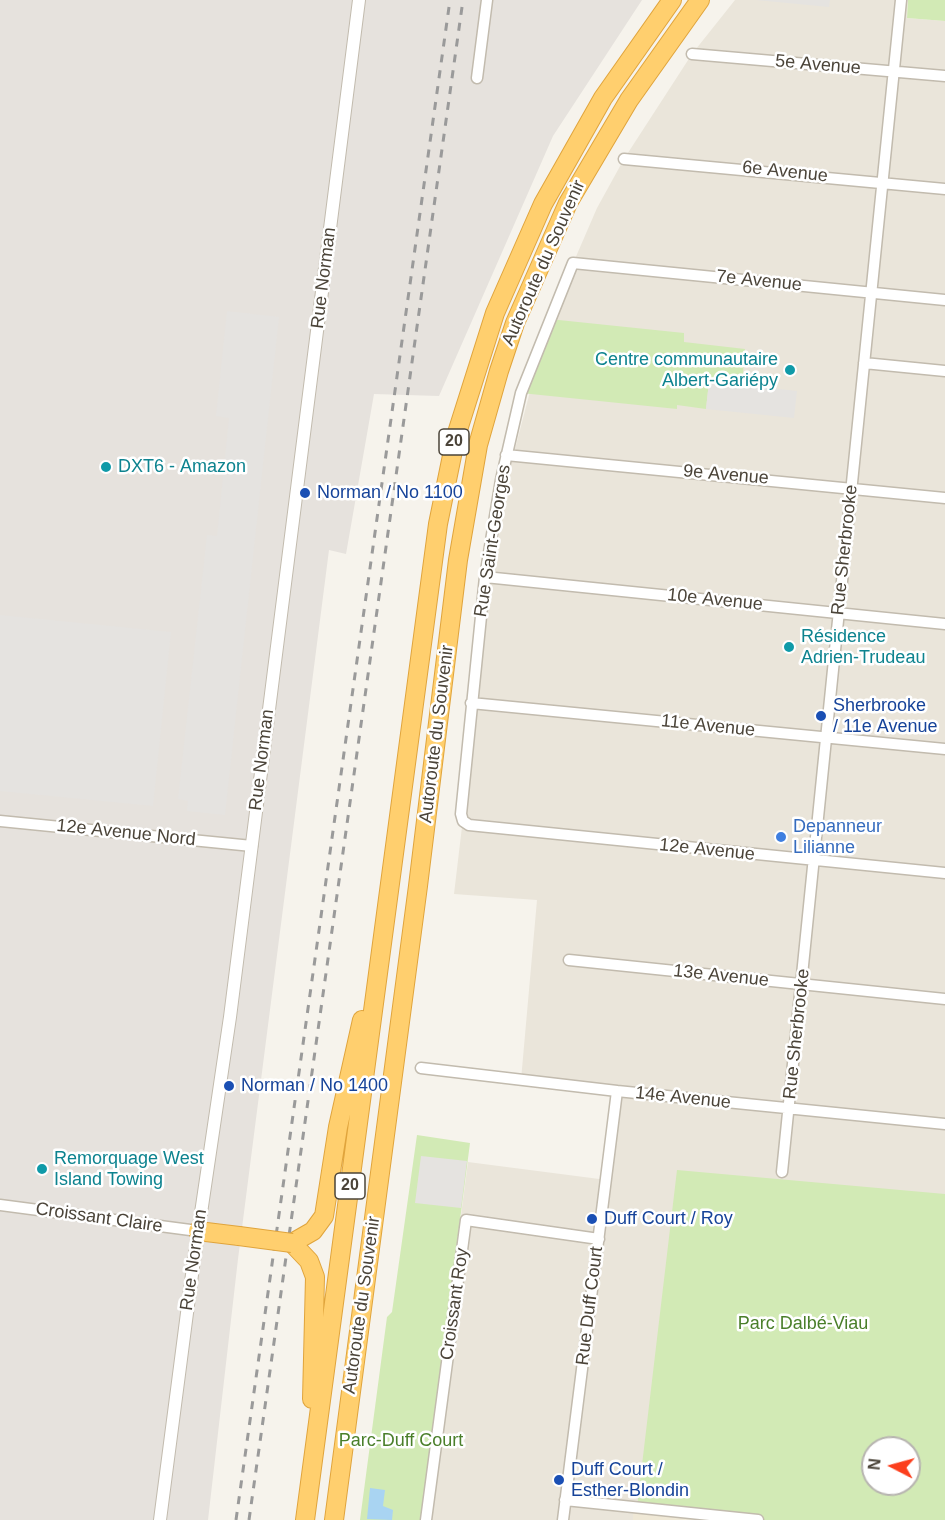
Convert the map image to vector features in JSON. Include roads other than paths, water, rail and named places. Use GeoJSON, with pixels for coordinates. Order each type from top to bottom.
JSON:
{"type":"FeatureCollection","features":[{"type":"Feature","properties":{"kind":"highway"},"geometry":{"type":"LineString","coordinates":[[647,34],[662,0]]}},
{"type":"Feature","properties":{"kind":"highway","name":"Autoroute du Souvenir"},"geometry":{"type":"LineString","coordinates":[[306,1520],[440,512],[452,452],[469,387],[495,313],[543,204],[591,118],[672,0]]}},
{"type":"Feature","properties":{"kind":"highway","name":"Autoroute du Souvenir"},"geometry":{"type":"LineString","coordinates":[[334,1520],[418,886],[459,549],[478,445],[498,371],[515,323],[568,203],[622,109],[700,0]]}},
{"type":"Feature","properties":{"kind":"highway"},"geometry":{"type":"LineString","coordinates":[[295,1244],[317,1227],[326,1209],[338,1127],[389,892]]}},
{"type":"Feature","properties":{"kind":"highway"},"geometry":{"type":"LineString","coordinates":[[198,1231],[295,1244],[309,1261],[315,1277],[311,1480]]}},
{"type":"Feature","properties":{"kind":"street","name":"Rue Norman"},"geometry":{"type":"LineString","coordinates":[[160,1520],[198,1231],[230,1017],[359,0]]}},
{"type":"Feature","properties":{"kind":"street"},"geometry":{"type":"LineString","coordinates":[[477,78],[487,0]]}},
{"type":"Feature","properties":{"kind":"street","name":"Rue Sherbrooke"},"geometry":{"type":"LineString","coordinates":[[782,1172],[901,0]]}},
{"type":"Feature","properties":{"kind":"street","name":"5e Avenue"},"geometry":{"type":"LineString","coordinates":[[692,54],[945,76]]}},
{"type":"Feature","properties":{"kind":"street","name":"6e Avenue"},"geometry":{"type":"LineString","coordinates":[[624,159],[945,189]]}},
{"type":"Feature","properties":{"kind":"street","name":"7e Avenue"},"geometry":{"type":"LineString","coordinates":[[573,263],[945,300]]}},
{"type":"Feature","properties":{"kind":"street","name":"Rue Saint-Georges"},"geometry":{"type":"LineString","coordinates":[[469,825],[463,821],[461,813],[471,703],[485,577],[506,455],[522,389],[573,263]]}},
{"type":"Feature","properties":{"kind":"street"},"geometry":{"type":"LineString","coordinates":[[864,363],[945,371]]}},
{"type":"Feature","properties":{"kind":"street","name":"9e Avenue"},"geometry":{"type":"LineString","coordinates":[[506,455],[945,498]]}},
{"type":"Feature","properties":{"kind":"street","name":"10e Avenue"},"geometry":{"type":"LineString","coordinates":[[485,577],[945,624]]}},
{"type":"Feature","properties":{"kind":"street","name":"11e Avenue"},"geometry":{"type":"LineString","coordinates":[[471,703],[945,749]]}},
{"type":"Feature","properties":{"kind":"street","name":"12e Avenue Nord"},"geometry":{"type":"LineString","coordinates":[[0,820],[252,846]]}},
{"type":"Feature","properties":{"kind":"street","name":"12e Avenue"},"geometry":{"type":"LineString","coordinates":[[469,825],[945,873]]}},
{"type":"Feature","properties":{"kind":"street","name":"13e Avenue"},"geometry":{"type":"LineString","coordinates":[[569,960],[945,999]]}},
{"type":"Feature","properties":{"kind":"street","name":"14e Avenue"},"geometry":{"type":"LineString","coordinates":[[421,1068],[617,1091],[945,1124]]}},
{"type":"Feature","properties":{"kind":"street","name":"Rue Duff Court"},"geometry":{"type":"LineString","coordinates":[[563,1520],[617,1091]]}},
{"type":"Feature","properties":{"kind":"street","name":"Croissant Claire"},"geometry":{"type":"LineString","coordinates":[[0,1205],[198,1231]]}},
{"type":"Feature","properties":{"kind":"street","name":"Croissant Roy"},"geometry":{"type":"LineString","coordinates":[[426,1520],[466,1220],[599,1239]]}},
{"type":"Feature","properties":{"kind":"street"},"geometry":{"type":"LineString","coordinates":[[565,1500],[758,1520]]}},
{"type":"Feature","properties":{"kind":"water"},"geometry":{"type":"Polygon","coordinates":[[[370,1488],[385,1490],[383,1506],[393,1510],[392,1520],[367,1519],[370,1488]]]}},
{"type":"Feature","properties":{"kind":"railway"},"geometry":{"type":"LineString","coordinates":[[236,1520],[450,0]]}},
{"type":"Feature","properties":{"kind":"railway"},"geometry":{"type":"LineString","coordinates":[[249,1520],[463,0]]}},
{"type":"Feature","properties":{"kind":"place","name":"Centre communautaire Albert-Gariépy"},"geometry":{"type":"Point","coordinates":[790,370]}},
{"type":"Feature","properties":{"kind":"place","name":"DXT6 - Amazon"},"geometry":{"type":"Point","coordinates":[106,467]}},
{"type":"Feature","properties":{"kind":"place","name":"Norman / No 1100"},"geometry":{"type":"Point","coordinates":[305,493]}},
{"type":"Feature","properties":{"kind":"place","name":"Résidence Adrien-Trudeau"},"geometry":{"type":"Point","coordinates":[789,647]}},
{"type":"Feature","properties":{"kind":"place","name":"Sherbrooke / 11e Avenue"},"geometry":{"type":"Point","coordinates":[821,716]}},
{"type":"Feature","properties":{"kind":"place","name":"Depanneur Lilianne"},"geometry":{"type":"Point","coordinates":[781,837]}},
{"type":"Feature","properties":{"kind":"place","name":"Norman / No 1400"},"geometry":{"type":"Point","coordinates":[229,1086]}},
{"type":"Feature","properties":{"kind":"place","name":"Remorquage West Island Towing"},"geometry":{"type":"Point","coordinates":[42,1169]}},
{"type":"Feature","properties":{"kind":"place","name":"Duff Court / Roy"},"geometry":{"type":"Point","coordinates":[592,1219]}},
{"type":"Feature","properties":{"kind":"place","name":"Duff Court / Esther-Blondin"},"geometry":{"type":"Point","coordinates":[559,1480]}},
{"type":"Feature","properties":{"kind":"park label","name":"Parc Dalbé-Viau"},"geometry":{"type":"Point","coordinates":[803,1324]}},
{"type":"Feature","properties":{"kind":"park label","name":"Parc-Duff Court"},"geometry":{"type":"Point","coordinates":[401,1441]}}]}
